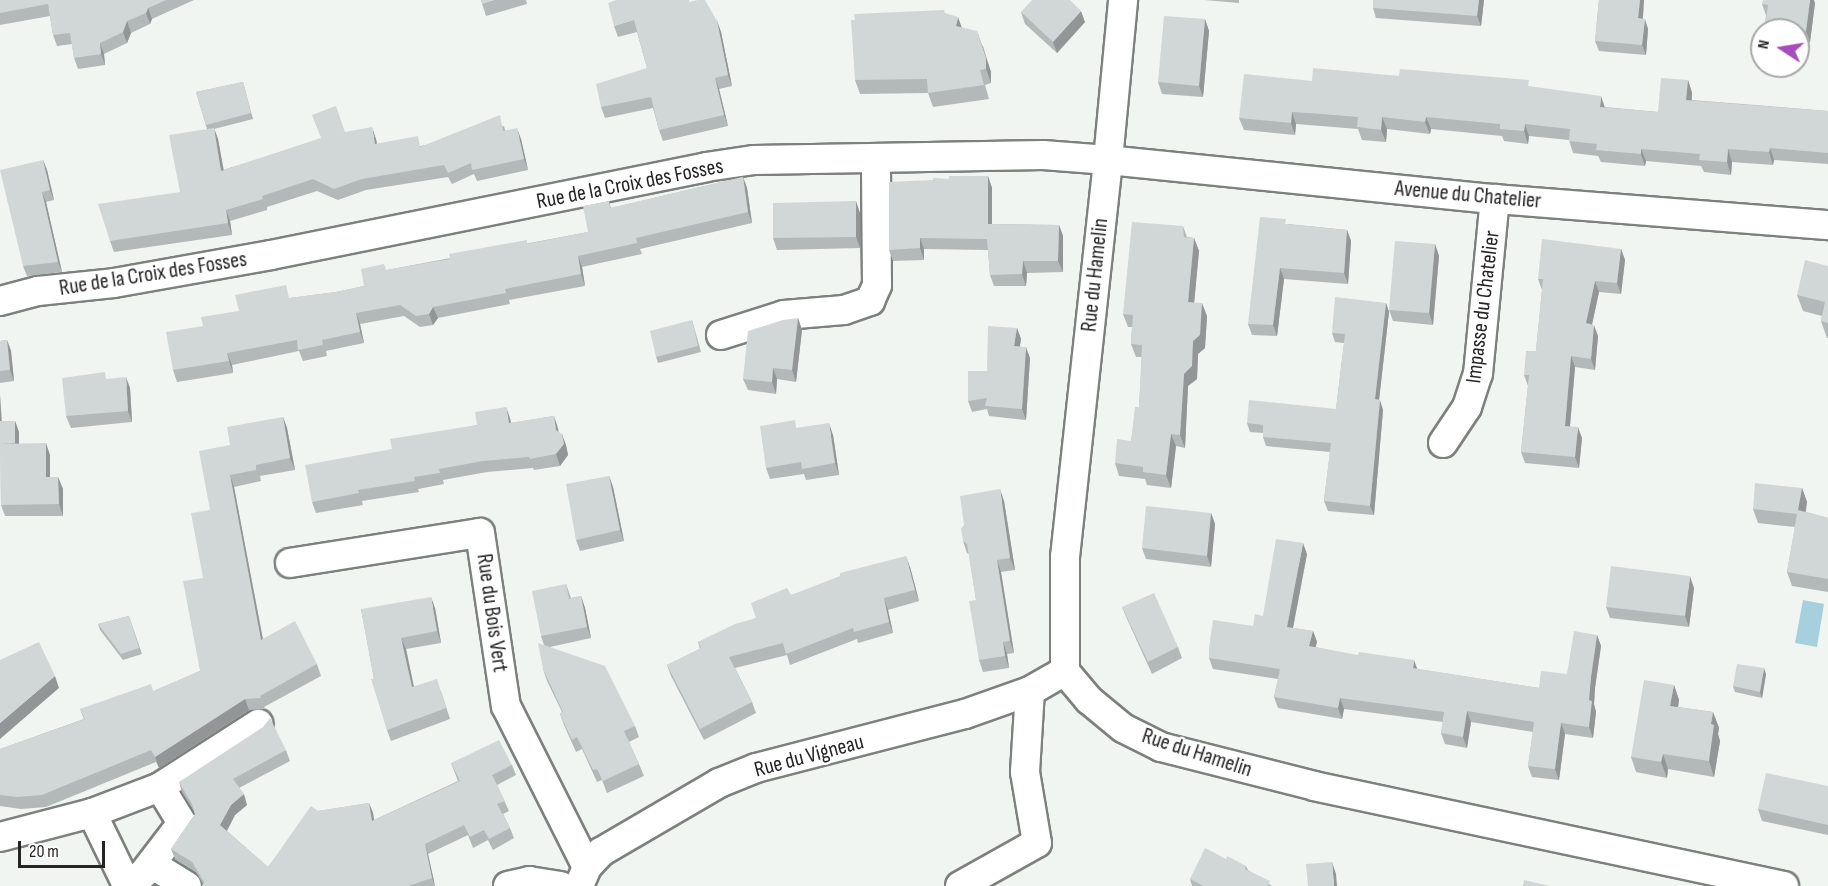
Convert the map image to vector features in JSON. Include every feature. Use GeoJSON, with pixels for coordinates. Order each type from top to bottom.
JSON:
{"type":"FeatureCollection","features":[{"type":"Feature","properties":{"kind":"street"},"geometry":{"type":"LineString","coordinates":[[1108,160],[1123,0]]}},
{"type":"Feature","properties":{"kind":"street","name":"Rue de la Croix des Fosses"},"geometry":{"type":"LineString","coordinates":[[0,301],[38,291],[114,283],[271,255],[706,167],[754,160],[1043,155],[1108,160]]}},
{"type":"Feature","properties":{"kind":"street"},"geometry":{"type":"LineString","coordinates":[[722,335],[784,315],[844,310],[870,301],[877,285],[876,159]]}},
{"type":"Feature","properties":{"kind":"street","name":"Avenue du Chatelier"},"geometry":{"type":"LineString","coordinates":[[1108,160],[1495,199],[1828,225]]}},
{"type":"Feature","properties":{"kind":"street","name":"Rue du Hamelin"},"geometry":{"type":"LineString","coordinates":[[1108,160],[1065,557],[1065,671],[1089,700],[1123,728],[1161,747],[1315,786],[1784,886]]}},
{"type":"Feature","properties":{"kind":"street","name":"Impasse du Chatelier"},"geometry":{"type":"LineString","coordinates":[[1443,443],[1467,407],[1478,374],[1495,199]]}},
{"type":"Feature","properties":{"kind":"street","name":"Rue du Bois Vert"},"geometry":{"type":"LineString","coordinates":[[290,563],[480,533],[506,706],[583,877]]}},
{"type":"Feature","properties":{"kind":"street","name":"Rue du Vigneau"},"geometry":{"type":"LineString","coordinates":[[583,877],[601,852],[625,836],[728,779],[756,768],[965,714],[1030,691],[1065,671]]}},
{"type":"Feature","properties":{"kind":"street"},"geometry":{"type":"LineString","coordinates":[[960,886],[1037,843],[1025,772],[1030,691]]}},
{"type":"Feature","properties":{"kind":"street"},"geometry":{"type":"LineString","coordinates":[[0,837],[92,813],[160,787],[258,724]]}},
{"type":"Feature","properties":{"kind":"street"},"geometry":{"type":"LineString","coordinates":[[92,813],[126,886],[151,864],[182,824],[160,787]]}},
{"type":"Feature","properties":{"kind":"street"},"geometry":{"type":"LineString","coordinates":[[151,864],[187,886]]}},
{"type":"Feature","properties":{"kind":"street"},"geometry":{"type":"LineString","coordinates":[[508,886],[529,881],[561,886]]}},
{"type":"Feature","properties":{"kind":"water"},"geometry":{"type":"Polygon","coordinates":[[[1803,600],[1824,604],[1817,647],[1795,643],[1803,600]]]}},
{"type":"Feature","properties":{"kind":"building"},"geometry":{"type":"Polygon","coordinates":[[[0,0],[166,0],[148,8],[146,13],[127,21],[123,32],[100,43],[101,54],[74,58],[70,33],[53,35],[48,4],[0,13],[0,0]]]}},
{"type":"Feature","properties":{"kind":"building"},"geometry":{"type":"Polygon","coordinates":[[[481,0],[495,0],[482,4],[481,0]]]}},
{"type":"Feature","properties":{"kind":"building"},"geometry":{"type":"Polygon","coordinates":[[[616,0],[689,0],[689,2],[705,0],[717,21],[728,75],[715,78],[724,115],[659,130],[651,97],[601,107],[596,84],[647,68],[634,20],[614,26],[608,3],[616,0]]]}},
{"type":"Feature","properties":{"kind":"building"},"geometry":{"type":"Polygon","coordinates":[[[1032,0],[1070,0],[1081,11],[1053,42],[1021,12],[1032,0]]]}},
{"type":"Feature","properties":{"kind":"building"},"geometry":{"type":"Polygon","coordinates":[[[1373,0],[1479,0],[1477,16],[1373,8],[1373,0]]]}},
{"type":"Feature","properties":{"kind":"building"},"geometry":{"type":"Polygon","coordinates":[[[1599,0],[1640,0],[1638,18],[1645,19],[1642,45],[1595,41],[1599,0]]]}},
{"type":"Feature","properties":{"kind":"building"},"geometry":{"type":"Polygon","coordinates":[[[1763,0],[1810,0],[1808,18],[1766,18],[1768,5],[1762,4],[1763,0]]]}},
{"type":"Feature","properties":{"kind":"building"},"geometry":{"type":"Polygon","coordinates":[[[944,10],[945,13],[958,17],[956,26],[977,31],[986,58],[986,69],[980,70],[984,85],[928,93],[927,79],[855,80],[851,20],[855,20],[854,14],[944,10]]]}},
{"type":"Feature","properties":{"kind":"building"},"geometry":{"type":"Polygon","coordinates":[[[1164,16],[1205,19],[1199,86],[1158,82],[1164,16]]]}},
{"type":"Feature","properties":{"kind":"building"},"geometry":{"type":"Polygon","coordinates":[[[1313,68],[1399,76],[1400,69],[1529,80],[1528,86],[1601,96],[1600,107],[1658,112],[1661,78],[1688,80],[1686,100],[1828,111],[1828,153],[1770,148],[1769,152],[1728,149],[1727,162],[1699,160],[1700,154],[1641,149],[1641,154],[1596,150],[1597,144],[1569,141],[1570,129],[1525,124],[1524,131],[1500,129],[1500,124],[1426,117],[1425,122],[1382,117],[1381,130],[1357,127],[1358,117],[1292,112],[1291,123],[1239,118],[1244,74],[1312,81],[1313,68]]]}},
{"type":"Feature","properties":{"kind":"building"},"geometry":{"type":"Polygon","coordinates":[[[243,82],[251,113],[206,125],[196,92],[243,82]]]}},
{"type":"Feature","properties":{"kind":"building"},"geometry":{"type":"Polygon","coordinates":[[[336,106],[345,132],[372,127],[375,144],[418,136],[420,147],[500,115],[503,131],[517,128],[524,159],[472,170],[471,163],[448,173],[444,165],[362,179],[334,189],[313,179],[262,196],[263,199],[226,210],[228,223],[110,241],[98,204],[180,192],[169,135],[214,128],[221,171],[321,138],[312,115],[336,106]]]}},
{"type":"Feature","properties":{"kind":"building"},"geometry":{"type":"Polygon","coordinates":[[[43,160],[50,190],[42,192],[58,262],[23,266],[0,170],[43,160]]]}},
{"type":"Feature","properties":{"kind":"building"},"geometry":{"type":"Polygon","coordinates":[[[949,176],[988,176],[988,224],[1059,225],[1058,261],[1023,261],[1022,274],[990,275],[987,239],[920,238],[920,248],[889,250],[889,182],[949,179],[949,176]]]}},
{"type":"Feature","properties":{"kind":"building"},"geometry":{"type":"Polygon","coordinates":[[[743,177],[748,212],[636,238],[637,243],[578,256],[581,274],[505,289],[506,293],[433,307],[429,314],[416,316],[400,305],[356,313],[360,332],[322,340],[323,345],[298,350],[297,340],[227,353],[229,361],[173,370],[166,332],[203,326],[201,317],[239,311],[235,295],[286,285],[289,298],[364,286],[361,269],[384,264],[386,270],[450,259],[449,254],[527,240],[527,244],[588,232],[583,206],[609,201],[610,208],[743,177]]]}},
{"type":"Feature","properties":{"kind":"building"},"geometry":{"type":"Polygon","coordinates":[[[856,201],[856,237],[773,238],[773,203],[856,201]]]}},
{"type":"Feature","properties":{"kind":"building"},"geometry":{"type":"Polygon","coordinates":[[[1260,217],[1286,219],[1285,224],[1347,230],[1344,273],[1280,268],[1273,325],[1248,324],[1260,217]]]}},
{"type":"Feature","properties":{"kind":"building"},"geometry":{"type":"Polygon","coordinates":[[[1132,222],[1183,226],[1184,237],[1194,238],[1188,302],[1202,303],[1200,335],[1193,341],[1192,366],[1184,374],[1180,435],[1171,434],[1166,475],[1143,472],[1143,467],[1115,463],[1117,439],[1131,441],[1135,407],[1139,407],[1142,345],[1131,344],[1133,315],[1123,314],[1132,222]]]}},
{"type":"Feature","properties":{"kind":"building"},"geometry":{"type":"Polygon","coordinates":[[[1542,239],[1621,249],[1617,283],[1595,281],[1586,323],[1594,325],[1591,359],[1571,356],[1565,426],[1578,427],[1575,457],[1521,452],[1529,375],[1524,375],[1526,351],[1536,351],[1543,279],[1538,279],[1542,239]]]}},
{"type":"Feature","properties":{"kind":"building"},"geometry":{"type":"Polygon","coordinates":[[[1395,241],[1435,244],[1429,313],[1389,310],[1395,241]]]}},
{"type":"Feature","properties":{"kind":"building"},"geometry":{"type":"Polygon","coordinates":[[[1805,260],[1828,266],[1828,323],[1821,321],[1825,302],[1797,295],[1805,260]]]}},
{"type":"Feature","properties":{"kind":"building"},"geometry":{"type":"Polygon","coordinates":[[[1335,297],[1386,303],[1375,399],[1380,400],[1370,506],[1324,501],[1331,443],[1263,437],[1263,425],[1247,423],[1249,400],[1336,409],[1345,334],[1332,333],[1335,297]]]}},
{"type":"Feature","properties":{"kind":"building"},"geometry":{"type":"Polygon","coordinates":[[[798,318],[792,370],[773,368],[772,382],[743,379],[748,331],[783,320],[798,318]]]}},
{"type":"Feature","properties":{"kind":"building"},"geometry":{"type":"Polygon","coordinates":[[[692,320],[698,346],[656,357],[650,331],[692,320]]]}},
{"type":"Feature","properties":{"kind":"building"},"geometry":{"type":"Polygon","coordinates":[[[988,326],[1017,328],[1014,346],[1026,347],[1022,409],[985,406],[987,398],[968,401],[968,371],[987,371],[988,326]]]}},
{"type":"Feature","properties":{"kind":"building"},"geometry":{"type":"Polygon","coordinates":[[[7,340],[10,370],[0,371],[0,341],[7,340]]]}},
{"type":"Feature","properties":{"kind":"building"},"geometry":{"type":"Polygon","coordinates":[[[105,372],[106,379],[126,377],[128,411],[66,416],[62,378],[105,372]]]}},
{"type":"Feature","properties":{"kind":"building"},"geometry":{"type":"Polygon","coordinates":[[[506,407],[509,423],[554,416],[556,430],[562,434],[564,444],[556,454],[530,459],[529,457],[483,461],[439,469],[440,473],[414,477],[415,481],[358,490],[359,493],[312,502],[305,465],[392,449],[390,439],[477,425],[475,412],[506,407]]]}},
{"type":"Feature","properties":{"kind":"building"},"geometry":{"type":"Polygon","coordinates":[[[283,417],[290,458],[256,465],[256,470],[230,475],[261,640],[295,621],[317,664],[260,696],[261,698],[245,699],[155,757],[151,750],[42,795],[17,797],[0,795],[0,749],[85,719],[80,709],[151,684],[153,691],[200,671],[183,581],[203,578],[191,513],[210,510],[199,451],[230,445],[227,427],[283,417]]]}},
{"type":"Feature","properties":{"kind":"building"},"geometry":{"type":"Polygon","coordinates":[[[795,420],[796,428],[829,423],[835,463],[802,469],[801,462],[766,468],[760,426],[795,420]]]}},
{"type":"Feature","properties":{"kind":"building"},"geometry":{"type":"Polygon","coordinates":[[[0,421],[15,421],[15,443],[0,444],[0,421]]]}},
{"type":"Feature","properties":{"kind":"building"},"geometry":{"type":"Polygon","coordinates":[[[46,443],[46,477],[58,477],[59,504],[1,505],[0,444],[46,443]]]}},
{"type":"Feature","properties":{"kind":"building"},"geometry":{"type":"Polygon","coordinates":[[[609,476],[620,530],[576,540],[566,484],[609,476]]]}},
{"type":"Feature","properties":{"kind":"building"},"geometry":{"type":"Polygon","coordinates":[[[1755,483],[1802,488],[1798,510],[1828,518],[1828,579],[1787,572],[1797,514],[1753,509],[1755,483]]]}},
{"type":"Feature","properties":{"kind":"building"},"geometry":{"type":"Polygon","coordinates":[[[1000,489],[1010,558],[997,560],[1010,641],[1003,642],[1005,656],[979,660],[969,601],[976,600],[967,544],[963,541],[961,529],[964,525],[960,496],[1000,489]]]}},
{"type":"Feature","properties":{"kind":"building"},"geometry":{"type":"Polygon","coordinates":[[[1146,506],[1211,513],[1207,556],[1142,548],[1146,506]]]}},
{"type":"Feature","properties":{"kind":"building"},"geometry":{"type":"Polygon","coordinates":[[[1276,539],[1303,543],[1287,627],[1313,631],[1309,646],[1358,655],[1359,652],[1414,660],[1413,668],[1539,688],[1541,671],[1567,674],[1574,631],[1597,635],[1589,700],[1592,701],[1589,727],[1561,723],[1555,769],[1528,766],[1534,722],[1467,711],[1463,737],[1441,733],[1444,712],[1340,698],[1338,708],[1274,697],[1280,669],[1209,658],[1213,620],[1253,626],[1255,614],[1263,616],[1276,539]]]}},
{"type":"Feature","properties":{"kind":"building"},"geometry":{"type":"Polygon","coordinates":[[[906,556],[915,590],[884,598],[889,622],[854,632],[853,628],[786,654],[783,643],[729,657],[752,702],[700,729],[667,665],[701,648],[698,642],[735,624],[756,618],[751,603],[787,588],[791,595],[840,576],[840,573],[906,556]]]}},
{"type":"Feature","properties":{"kind":"building"},"geometry":{"type":"Polygon","coordinates":[[[1611,566],[1690,576],[1685,616],[1606,607],[1611,566]]]}},
{"type":"Feature","properties":{"kind":"building"},"geometry":{"type":"Polygon","coordinates":[[[566,584],[569,599],[581,596],[587,627],[541,636],[532,591],[566,584]]]}},
{"type":"Feature","properties":{"kind":"building"},"geometry":{"type":"Polygon","coordinates":[[[1154,593],[1178,647],[1148,662],[1122,607],[1154,593]]]}},
{"type":"Feature","properties":{"kind":"building"},"geometry":{"type":"Polygon","coordinates":[[[431,597],[437,631],[401,638],[412,687],[437,679],[446,708],[387,730],[371,679],[374,679],[361,609],[431,597]]]}},
{"type":"Feature","properties":{"kind":"building"},"geometry":{"type":"Polygon","coordinates":[[[129,616],[139,648],[121,654],[98,624],[129,616]]]}},
{"type":"Feature","properties":{"kind":"building"},"geometry":{"type":"Polygon","coordinates":[[[39,642],[55,676],[0,723],[0,660],[39,642]]]}},
{"type":"Feature","properties":{"kind":"building"},"geometry":{"type":"Polygon","coordinates":[[[538,643],[605,666],[635,726],[624,731],[639,764],[603,781],[597,769],[593,770],[577,737],[572,740],[560,714],[563,712],[543,669],[538,643]]]}},
{"type":"Feature","properties":{"kind":"building"},"geometry":{"type":"Polygon","coordinates":[[[1737,664],[1764,668],[1760,692],[1733,686],[1737,664]]]}},
{"type":"Feature","properties":{"kind":"building"},"geometry":{"type":"Polygon","coordinates":[[[1644,680],[1674,685],[1670,706],[1713,712],[1711,724],[1714,725],[1709,761],[1663,754],[1661,762],[1631,757],[1644,680]]]}},
{"type":"Feature","properties":{"kind":"building"},"geometry":{"type":"Polygon","coordinates":[[[270,718],[286,750],[233,779],[244,794],[231,805],[220,825],[268,867],[311,806],[318,811],[369,803],[372,821],[460,781],[451,763],[499,740],[512,765],[492,775],[505,801],[497,804],[510,828],[489,839],[484,830],[470,837],[464,825],[425,844],[432,878],[408,886],[202,886],[204,882],[192,862],[171,849],[195,814],[179,782],[263,727],[270,718]]]}},
{"type":"Feature","properties":{"kind":"building"},"geometry":{"type":"Polygon","coordinates":[[[1766,773],[1828,786],[1828,825],[1758,809],[1766,773]]]}},
{"type":"Feature","properties":{"kind":"building"},"geometry":{"type":"Polygon","coordinates":[[[1205,848],[1246,866],[1245,869],[1270,881],[1268,886],[1203,886],[1190,879],[1205,848]]]}},
{"type":"Feature","properties":{"kind":"building"},"geometry":{"type":"Polygon","coordinates":[[[1332,862],[1334,886],[1308,886],[1306,864],[1332,862]]]}},
{"type":"Feature","properties":{"kind":"building"},"geometry":{"type":"Polygon","coordinates":[[[1524,880],[1550,886],[1523,886],[1524,880]]]}}]}
